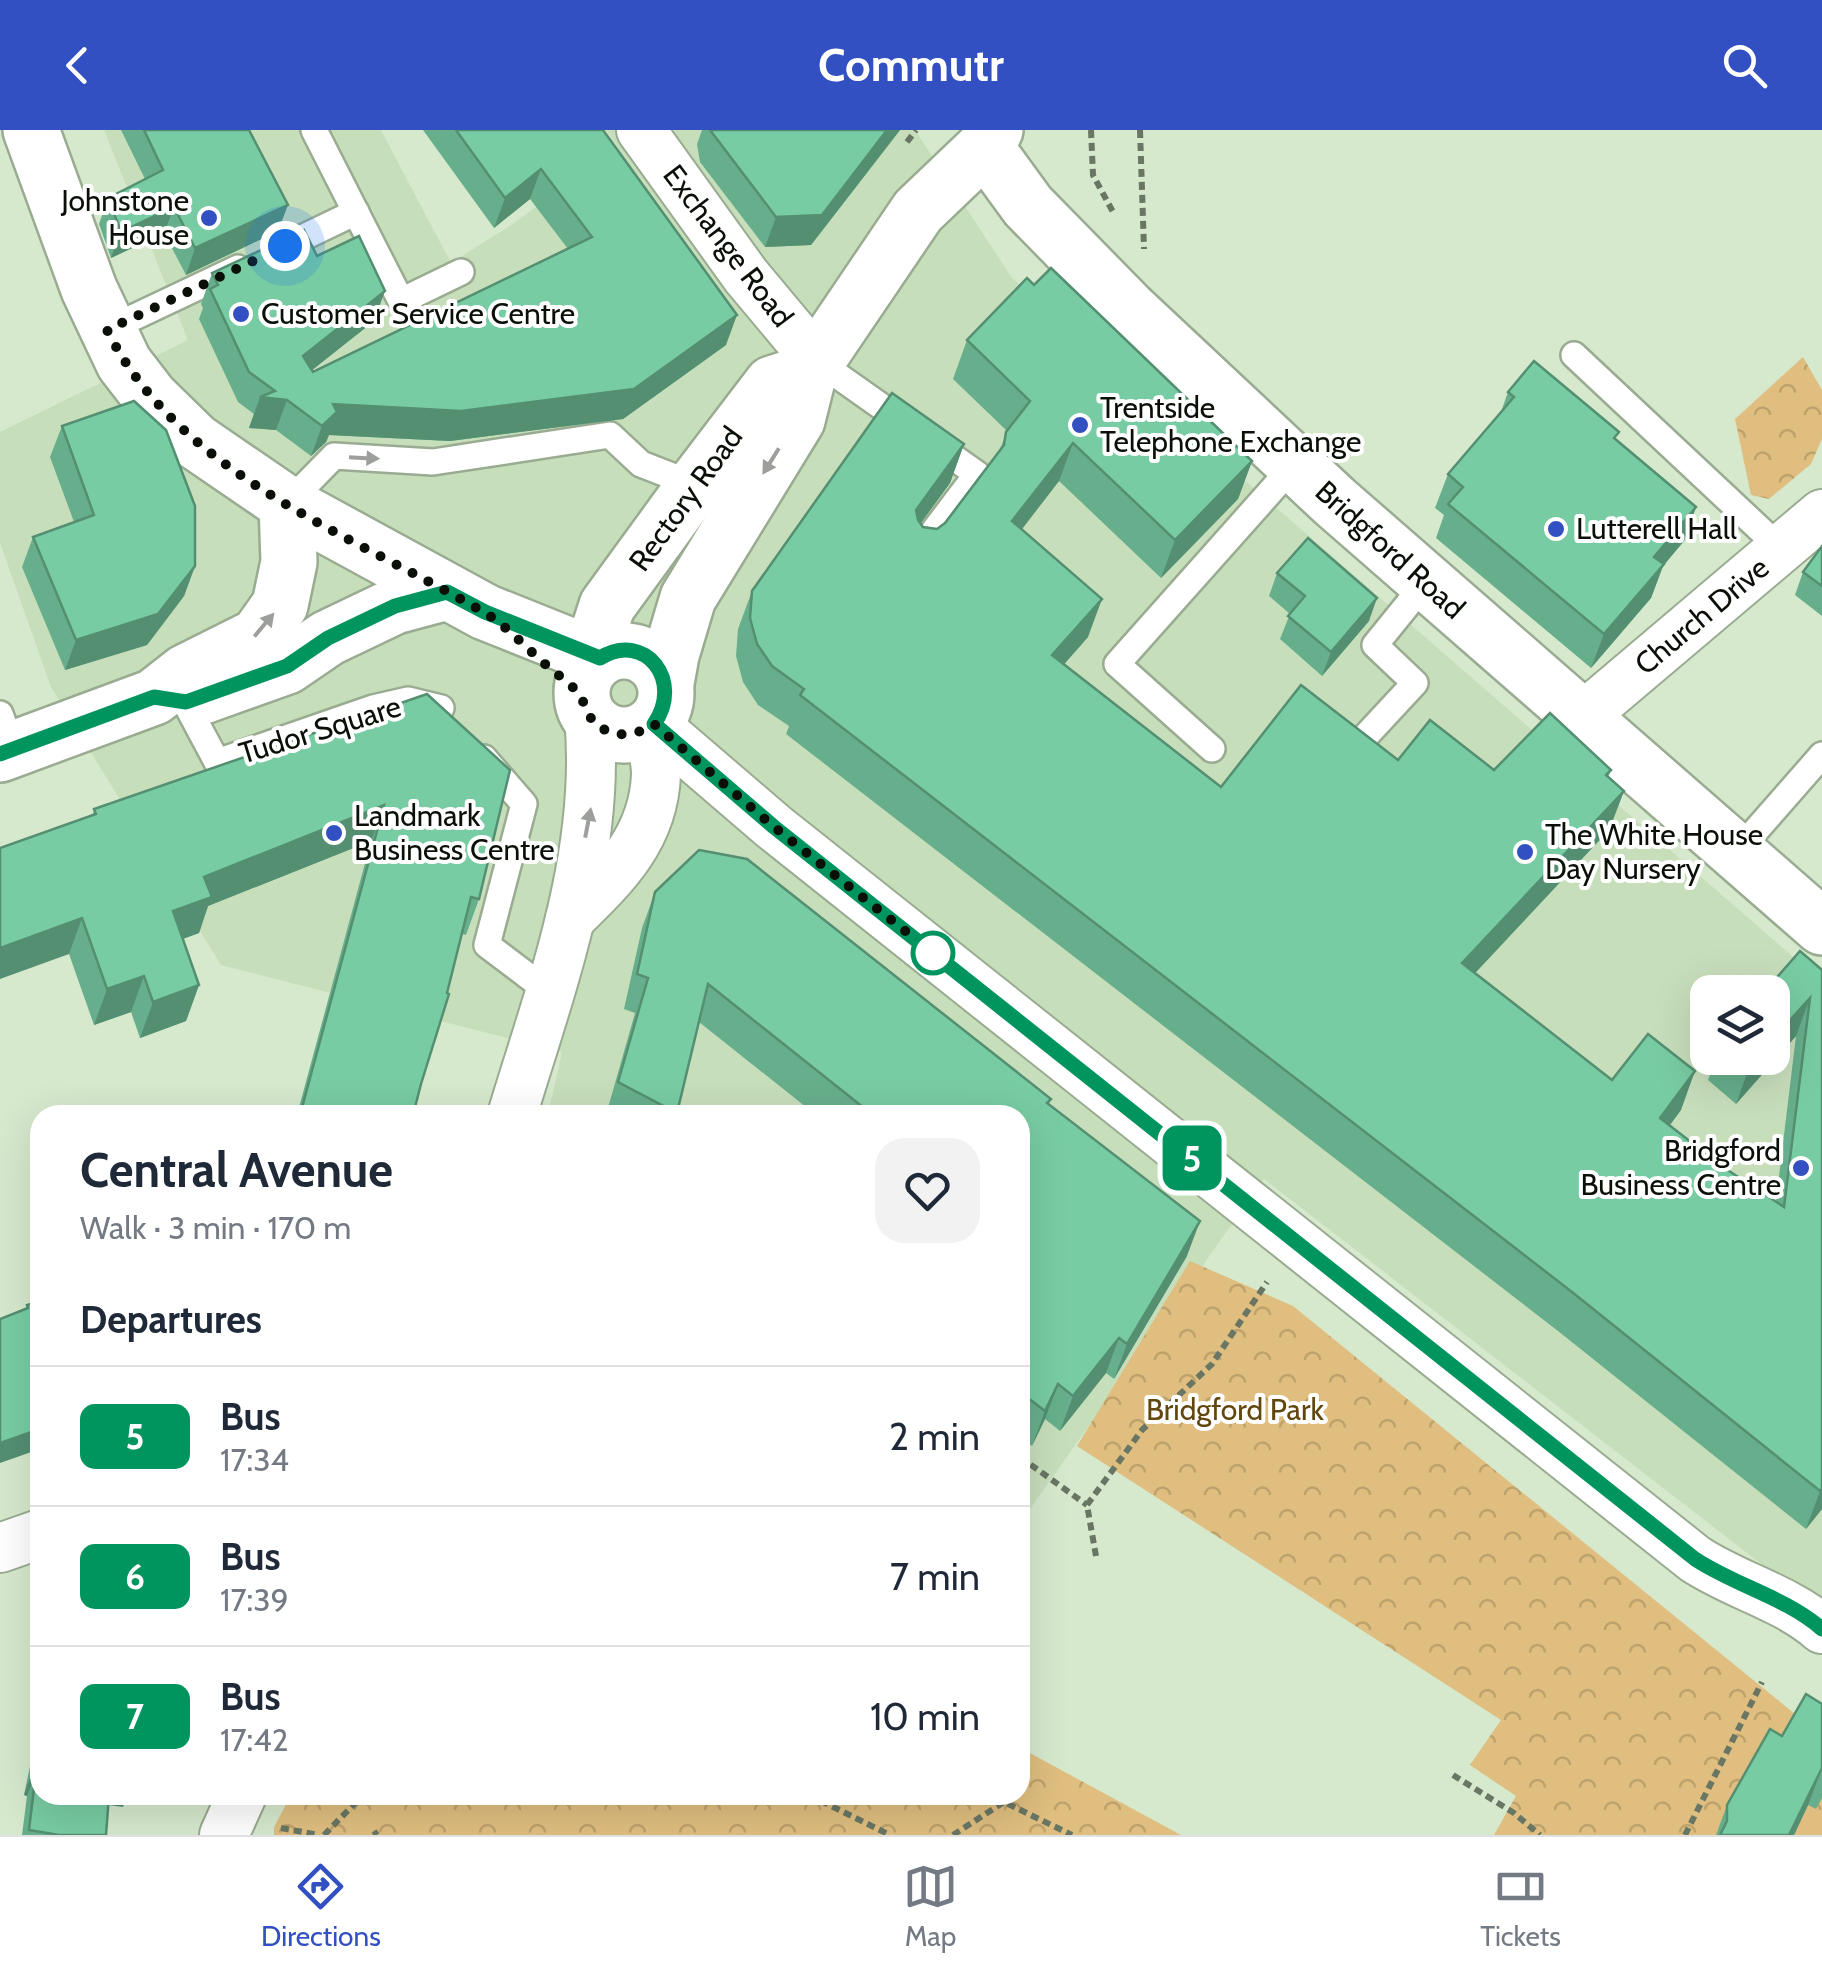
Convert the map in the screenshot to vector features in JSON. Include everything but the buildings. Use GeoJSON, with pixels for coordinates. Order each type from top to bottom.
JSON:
{"type":"FeatureCollection","features":[{"type":"Feature","properties":{"kind":"street"},"geometry":{"type":"LineString","coordinates":[[31,130],[107,330],[134,377],[184,430],[286,504],[466,602],[594,681]]}},
{"type":"Feature","properties":{"kind":"street","name":"Exchange Road"},"geometry":{"type":"LineString","coordinates":[[641,130],[813,367]]}},
{"type":"Feature","properties":{"kind":"street","name":"Rectory Road"},"geometry":{"type":"LineString","coordinates":[[656,711],[688,598],[797,420],[813,367],[918,210],[990,138]]}},
{"type":"Feature","properties":{"kind":"street","name":"Bridgford Road"},"geometry":{"type":"LineString","coordinates":[[990,138],[1028,206],[1130,308],[1426,582],[1822,926]]}},
{"type":"Feature","properties":{"kind":"street","name":"Rectory Road"},"geometry":{"type":"LineString","coordinates":[[594,681],[599,630],[608,606],[772,384],[813,367]]}},
{"type":"Feature","properties":{"kind":"street"},"geometry":{"type":"LineString","coordinates":[[170,700],[186,672],[258,636],[280,605],[289,562],[286,504]]}},
{"type":"Feature","properties":{"kind":"street","name":"Church Drive"},"geometry":{"type":"LineString","coordinates":[[1582,718],[1822,514]]}},
{"type":"Feature","properties":{"kind":"street"},"geometry":{"type":"LineString","coordinates":[[4,739],[170,700],[287,666],[328,638],[395,606],[466,602]]}},
{"type":"Feature","properties":{"kind":"street"},"geometry":{"type":"LineString","coordinates":[[515,1105],[570,919],[591,804],[594,681],[618,651],[643,654],[653,661],[656,773],[640,835],[620,870],[570,919]]}},
{"type":"Feature","properties":{"kind":"street"},"geometry":{"type":"LineString","coordinates":[[594,681],[599,728],[624,736],[656,711]]}},
{"type":"Feature","properties":{"kind":"street"},"geometry":{"type":"LineString","coordinates":[[656,711],[774,827],[1695,1559],[1720,1575],[1801,1610],[1822,1629]]}},
{"type":"Feature","properties":{"kind":"street"},"geometry":{"type":"LineString","coordinates":[[0,1548],[30,1538]]}},
{"type":"Feature","properties":{"kind":"street"},"geometry":{"type":"LineString","coordinates":[[224,1835],[258,1811]]}},
{"type":"Feature","properties":{"kind":"lane"},"geometry":{"type":"LineString","coordinates":[[314,130],[401,301],[461,272]]}},
{"type":"Feature","properties":{"kind":"lane"},"geometry":{"type":"LineString","coordinates":[[107,330],[356,212]]}},
{"type":"Feature","properties":{"kind":"lane"},"geometry":{"type":"LineString","coordinates":[[1574,356],[1781,549]]}},
{"type":"Feature","properties":{"kind":"lane"},"geometry":{"type":"LineString","coordinates":[[813,367],[978,474],[918,552]]}},
{"type":"Feature","properties":{"kind":"lane"},"geometry":{"type":"LineString","coordinates":[[286,504],[334,456],[433,462],[610,435],[641,464],[695,485]]}},
{"type":"Feature","properties":{"kind":"lane"},"geometry":{"type":"LineString","coordinates":[[1212,749],[1117,664],[1295,464]]}},
{"type":"Feature","properties":{"kind":"lane"},"geometry":{"type":"LineString","coordinates":[[1363,739],[1415,683],[1375,645],[1426,582]]}},
{"type":"Feature","properties":{"kind":"lane","name":"Tudor Square"},"geometry":{"type":"LineString","coordinates":[[170,700],[217,762],[372,708],[408,700],[441,708],[524,804],[487,945],[549,992]]}},
{"type":"Feature","properties":{"kind":"lane"},"geometry":{"type":"LineString","coordinates":[[1736,852],[1822,754]]}},
{"type":"Feature","properties":{"kind":"path"},"geometry":{"type":"LineString","coordinates":[[1140,130],[1144,255]]}},
{"type":"Feature","properties":{"kind":"path"},"geometry":{"type":"LineString","coordinates":[[1087,1505],[1142,1430],[1212,1364],[1276,1268]]}},
{"type":"Feature","properties":{"kind":"path"},"geometry":{"type":"LineString","coordinates":[[1030,1464],[1087,1505],[1096,1556]]}},
{"type":"Feature","properties":{"kind":"path"},"geometry":{"type":"LineString","coordinates":[[1685,1835],[1762,1682]]}},
{"type":"Feature","properties":{"kind":"path"},"geometry":{"type":"LineString","coordinates":[[1452,1775],[1514,1813],[1540,1835]]}},
{"type":"Feature","properties":{"kind":"path"},"geometry":{"type":"LineString","coordinates":[[258,1811],[322,1835],[353,1805]]}},
{"type":"Feature","properties":{"kind":"path"},"geometry":{"type":"LineString","coordinates":[[828,1805],[890,1835]]}},
{"type":"Feature","properties":{"kind":"path"},"geometry":{"type":"LineString","coordinates":[[953,1835],[996,1805]]}},
{"type":"Feature","properties":{"kind":"path"},"geometry":{"type":"LineString","coordinates":[[1016,1805],[1072,1835]]}},
{"type":"Feature","properties":{"kind":"shaded area"},"geometry":{"type":"Polygon","coordinates":[[[104,130],[381,130],[451,263],[618,148],[606,130],[915,130],[1012,278],[1822,982],[1822,1611],[1264,1179],[1030,1509],[1030,1105],[550,1105],[562,1052],[221,965],[51,687],[0,543],[0,432],[188,340],[104,130]]]}},
{"type":"Feature","properties":{"kind":"green space"},"geometry":{"type":"Polygon","coordinates":[[[1803,357],[1822,390],[1822,439],[1811,464],[1769,499],[1751,495],[1735,419],[1803,357]]]}},
{"type":"Feature","properties":{"kind":"green space","name":"Bridgford Park"},"geometry":{"type":"Polygon","coordinates":[[[1190,1261],[1293,1306],[1822,1736],[1822,1835],[1494,1835],[1516,1796],[1470,1765],[1501,1720],[1077,1446],[1190,1261]]]}},
{"type":"Feature","properties":{"kind":"green space"},"geometry":{"type":"Polygon","coordinates":[[[1030,1753],[1181,1835],[274,1835],[286,1805],[1030,1805],[1030,1753]]]}},
{"type":"Feature","properties":{"kind":"bus line","name":"5"},"geometry":{"type":"LineString","coordinates":[[0,754],[154,697],[186,702],[287,666],[328,638],[395,606],[447,592],[485,612],[600,658],[618,651],[643,654],[653,661],[666,683],[667,698],[654,724],[774,827],[1695,1559],[1720,1575],[1801,1610],[1822,1629]]}},
{"type":"Feature","properties":{"kind":"place","name":"Johnstone House"},"geometry":{"type":"Point","coordinates":[209,218]}},
{"type":"Feature","properties":{"kind":"place","name":"Customer Service Centre"},"geometry":{"type":"Point","coordinates":[241,314]}},
{"type":"Feature","properties":{"kind":"place","name":"Trentside Telephone Exchange"},"geometry":{"type":"Point","coordinates":[1080,425]}},
{"type":"Feature","properties":{"kind":"place","name":"Lutterell Hall"},"geometry":{"type":"Point","coordinates":[1556,529]}},
{"type":"Feature","properties":{"kind":"place","name":"Landmark Business Centre"},"geometry":{"type":"Point","coordinates":[334,833]}},
{"type":"Feature","properties":{"kind":"place","name":"The White House Day Nursery"},"geometry":{"type":"Point","coordinates":[1525,852]}},
{"type":"Feature","properties":{"kind":"place","name":"Bridgford Business Centre"},"geometry":{"type":"Point","coordinates":[1801,1168]}},
{"type":"Feature","properties":{"kind":"route"},"geometry":{"type":"LineString","coordinates":[[285,246],[107,330],[124,363],[151,398],[195,441],[286,504],[485,612],[582,696],[584,708],[599,728],[624,736],[654,724],[774,827],[933,953]]}}]}
